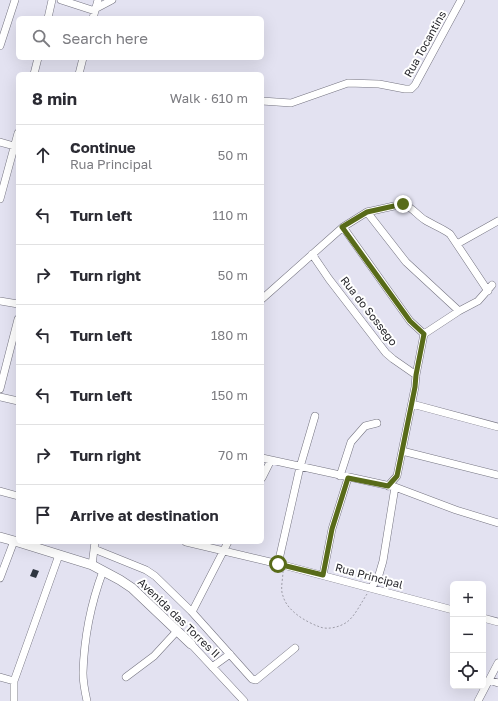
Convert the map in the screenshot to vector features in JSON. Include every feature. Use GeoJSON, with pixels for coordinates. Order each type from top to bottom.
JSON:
{"type":"FeatureCollection","features":[{"type":"Feature","properties":{"kind":"street"},"geometry":{"type":"LineString","coordinates":[[0,46],[15,0]]}},
{"type":"Feature","properties":{"kind":"street"},"geometry":{"type":"LineString","coordinates":[[48,16],[52,0]]}},
{"type":"Feature","properties":{"kind":"street"},"geometry":{"type":"LineString","coordinates":[[61,0],[95,13]]}},
{"type":"Feature","properties":{"kind":"street"},"geometry":{"type":"LineString","coordinates":[[95,13],[98,0]]}},
{"type":"Feature","properties":{"kind":"street"},"geometry":{"type":"LineString","coordinates":[[95,13],[112,0]]}},
{"type":"Feature","properties":{"kind":"street","name":"Rua Tocantins"},"geometry":{"type":"LineString","coordinates":[[264,101],[291,103],[348,84],[379,84],[411,89],[415,85],[461,0]]}},
{"type":"Feature","properties":{"kind":"street"},"geometry":{"type":"LineString","coordinates":[[34,72],[38,60]]}},
{"type":"Feature","properties":{"kind":"street"},"geometry":{"type":"LineString","coordinates":[[80,72],[82,60]]}},
{"type":"Feature","properties":{"kind":"street"},"geometry":{"type":"LineString","coordinates":[[0,199],[16,140]]}},
{"type":"Feature","properties":{"kind":"street"},"geometry":{"type":"LineString","coordinates":[[0,142],[14,146]]}},
{"type":"Feature","properties":{"kind":"street"},"geometry":{"type":"LineString","coordinates":[[264,297],[342,227],[367,212],[403,204],[424,219],[444,229],[450,234],[490,288],[478,301],[459,311],[424,334],[412,404],[397,476],[392,487],[383,561],[378,578],[371,588]]}},
{"type":"Feature","properties":{"kind":"street"},"geometry":{"type":"LineString","coordinates":[[367,212],[406,262],[459,311]]}},
{"type":"Feature","properties":{"kind":"street"},"geometry":{"type":"LineString","coordinates":[[457,244],[498,221]]}},
{"type":"Feature","properties":{"kind":"street"},"geometry":{"type":"LineString","coordinates":[[342,227],[410,321],[424,334]]}},
{"type":"Feature","properties":{"kind":"street","name":"Rua do Sossego"},"geometry":{"type":"LineString","coordinates":[[312,254],[329,279],[386,353],[416,375]]}},
{"type":"Feature","properties":{"kind":"street"},"geometry":{"type":"LineString","coordinates":[[0,301],[16,304]]}},
{"type":"Feature","properties":{"kind":"street"},"geometry":{"type":"LineString","coordinates":[[0,389],[16,327]]}},
{"type":"Feature","properties":{"kind":"street"},"geometry":{"type":"LineString","coordinates":[[0,397],[16,401]]}},
{"type":"Feature","properties":{"kind":"street"},"geometry":{"type":"LineString","coordinates":[[412,404],[498,427]]}},
{"type":"Feature","properties":{"kind":"street"},"geometry":{"type":"LineString","coordinates":[[281,564],[300,467],[315,416]]}},
{"type":"Feature","properties":{"kind":"street"},"geometry":{"type":"LineString","coordinates":[[323,575],[351,442],[365,426],[377,423]]}},
{"type":"Feature","properties":{"kind":"street"},"geometry":{"type":"LineString","coordinates":[[402,451],[498,475]]}},
{"type":"Feature","properties":{"kind":"street"},"geometry":{"type":"LineString","coordinates":[[264,458],[392,487],[498,523]]}},
{"type":"Feature","properties":{"kind":"street"},"geometry":{"type":"LineString","coordinates":[[264,474],[272,460]]}},
{"type":"Feature","properties":{"kind":"street"},"geometry":{"type":"LineString","coordinates":[[0,491],[16,495]]}},
{"type":"Feature","properties":{"kind":"street","name":"Avenida das Torres II"},"geometry":{"type":"LineString","coordinates":[[0,537],[16,542]]}},
{"type":"Feature","properties":{"kind":"street"},"geometry":{"type":"LineString","coordinates":[[0,578],[16,544]]}},
{"type":"Feature","properties":{"kind":"street","name":"Avenida das Torres II"},"geometry":{"type":"LineString","coordinates":[[23,544],[92,565],[132,588],[191,644],[244,701]]}},
{"type":"Feature","properties":{"kind":"street","name":"Rua Principal"},"geometry":{"type":"LineString","coordinates":[[194,544],[281,564],[450,609]]}},
{"type":"Feature","properties":{"kind":"street"},"geometry":{"type":"LineString","coordinates":[[192,612],[227,544]]}},
{"type":"Feature","properties":{"kind":"street"},"geometry":{"type":"LineString","coordinates":[[92,565],[94,545],[146,570],[155,576],[192,612],[251,678],[256,680],[294,648]]}},
{"type":"Feature","properties":{"kind":"street"},"geometry":{"type":"LineString","coordinates":[[14,701],[14,681],[59,555]]}},
{"type":"Feature","properties":{"kind":"street"},"geometry":{"type":"LineString","coordinates":[[87,701],[83,675],[86,643],[93,602],[103,571]]}},
{"type":"Feature","properties":{"kind":"street"},"geometry":{"type":"LineString","coordinates":[[486,619],[498,622]]}},
{"type":"Feature","properties":{"kind":"street"},"geometry":{"type":"LineString","coordinates":[[126,677],[154,656],[177,631]]}},
{"type":"Feature","properties":{"kind":"street"},"geometry":{"type":"LineString","coordinates":[[212,667],[230,654]]}},
{"type":"Feature","properties":{"kind":"street"},"geometry":{"type":"LineString","coordinates":[[478,701],[498,663]]}},
{"type":"Feature","properties":{"kind":"street"},"geometry":{"type":"LineString","coordinates":[[0,677],[14,681]]}},
{"type":"Feature","properties":{"kind":"street"},"geometry":{"type":"LineString","coordinates":[[489,680],[498,683]]}},
{"type":"Feature","properties":{"kind":"path"},"geometry":{"type":"LineString","coordinates":[[281,564],[282,594],[285,602],[295,613],[321,627],[337,626],[347,621],[371,588]]}},
{"type":"Feature","properties":{"kind":"building"},"geometry":{"type":"Polygon","coordinates":[[[33,569],[39,571],[36,578],[30,576],[33,569]]]}},
{"type":"Feature","properties":{"kind":"route"},"geometry":{"type":"LineString","coordinates":[[278,564],[323,575],[332,529],[348,478],[388,486],[397,476],[424,334],[410,321],[378,277],[367,259],[342,227],[367,212],[403,204]]}}]}
